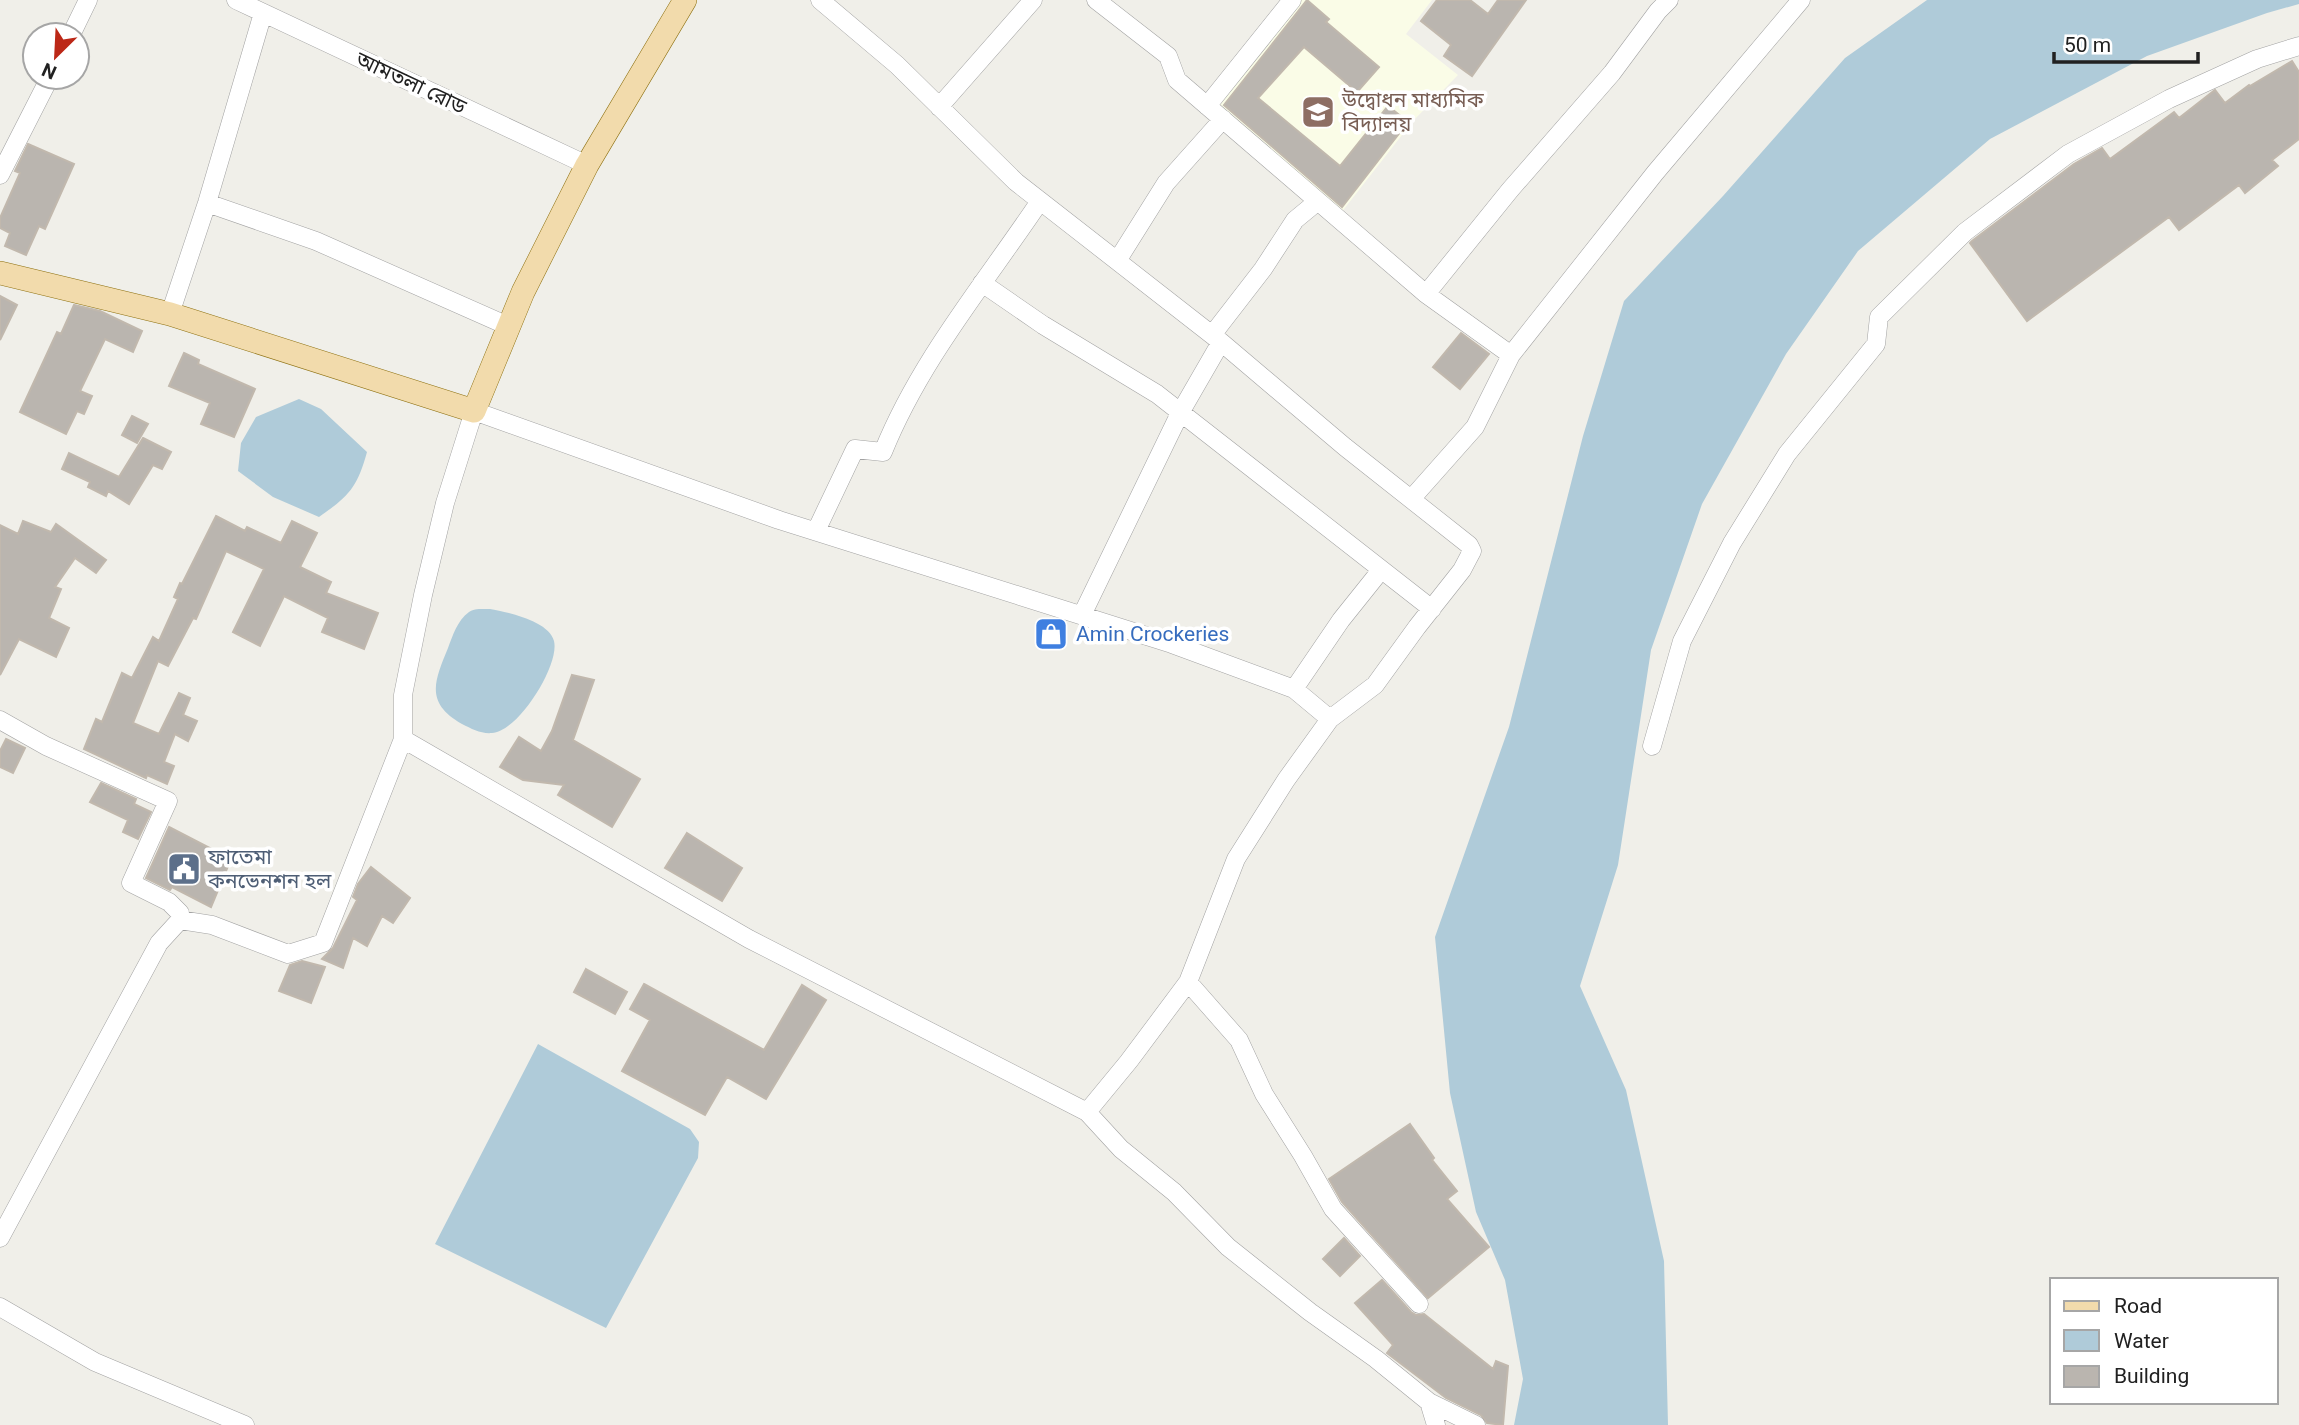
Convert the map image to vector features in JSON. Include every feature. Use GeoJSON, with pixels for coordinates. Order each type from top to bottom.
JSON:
{"type":"FeatureCollection","features":[{"type":"Feature","properties":{"kind":"main road"},"geometry":{"type":"LineString","coordinates":[[0,273],[170,314],[474,411],[523,292],[587,165],[685,0]]}},
{"type":"Feature","properties":{"kind":"street"},"geometry":{"type":"LineString","coordinates":[[78,21],[88,0]]}},
{"type":"Feature","properties":{"kind":"street","name":"আমতলা রোড"},"geometry":{"type":"LineString","coordinates":[[236,0],[587,165]]}},
{"type":"Feature","properties":{"kind":"street"},"geometry":{"type":"LineString","coordinates":[[820,0],[897,65],[1016,182],[1216,339],[1345,447],[1469,545],[1472,551],[1462,570],[1375,685],[1330,719],[1286,779],[1236,859],[1188,982],[1087,1112]]}},
{"type":"Feature","properties":{"kind":"street"},"geometry":{"type":"LineString","coordinates":[[939,107],[1034,0]]}},
{"type":"Feature","properties":{"kind":"street"},"geometry":{"type":"LineString","coordinates":[[1096,0],[1168,57],[1177,80],[1318,201],[1426,293],[1511,355]]}},
{"type":"Feature","properties":{"kind":"street"},"geometry":{"type":"LineString","coordinates":[[1114,14],[1125,0]]}},
{"type":"Feature","properties":{"kind":"street"},"geometry":{"type":"LineString","coordinates":[[1207,106],[1292,0]]}},
{"type":"Feature","properties":{"kind":"street"},"geometry":{"type":"LineString","coordinates":[[1426,293],[1510,190],[1612,73],[1669,0]]}},
{"type":"Feature","properties":{"kind":"street"},"geometry":{"type":"LineString","coordinates":[[1412,498],[1475,426],[1511,355],[1655,173],[1801,0]]}},
{"type":"Feature","properties":{"kind":"street"},"geometry":{"type":"LineString","coordinates":[[170,314],[207,203],[263,13]]}},
{"type":"Feature","properties":{"kind":"street"},"geometry":{"type":"LineString","coordinates":[[1652,746],[1682,641],[1731,543],[1787,454],[1876,344],[1879,317],[1965,233],[2068,154],[2169,99],[2257,59],[2299,47]]}},
{"type":"Feature","properties":{"kind":"street"},"geometry":{"type":"LineString","coordinates":[[0,175],[43,91]]}},
{"type":"Feature","properties":{"kind":"street"},"geometry":{"type":"LineString","coordinates":[[1117,261],[1167,183],[1223,119]]}},
{"type":"Feature","properties":{"kind":"street"},"geometry":{"type":"LineString","coordinates":[[816,531],[855,449],[883,452],[892,427],[958,316],[1040,201]]}},
{"type":"Feature","properties":{"kind":"street"},"geometry":{"type":"LineString","coordinates":[[1082,615],[1216,339],[1296,220],[1318,201]]}},
{"type":"Feature","properties":{"kind":"street"},"geometry":{"type":"LineString","coordinates":[[207,203],[316,241],[508,326]]}},
{"type":"Feature","properties":{"kind":"street"},"geometry":{"type":"LineString","coordinates":[[982,283],[1043,325],[1157,394],[1432,609]]}},
{"type":"Feature","properties":{"kind":"street"},"geometry":{"type":"LineString","coordinates":[[180,920],[212,925],[288,954],[323,943],[403,739],[404,695],[423,595],[445,503],[474,411],[816,531],[1172,644],[1294,689],[1330,719]]}},
{"type":"Feature","properties":{"kind":"street"},"geometry":{"type":"LineString","coordinates":[[1294,689],[1341,620],[1381,569]]}},
{"type":"Feature","properties":{"kind":"street"},"geometry":{"type":"LineString","coordinates":[[0,720],[46,746],[168,801],[131,883],[169,902],[180,913],[180,920],[159,943],[0,1238]]}},
{"type":"Feature","properties":{"kind":"street"},"geometry":{"type":"LineString","coordinates":[[403,739],[749,939],[1087,1112],[1121,1149],[1174,1192],[1228,1247],[1429,1402],[1476,1425]]}},
{"type":"Feature","properties":{"kind":"street"},"geometry":{"type":"LineString","coordinates":[[1188,982],[1240,1040],[1264,1094],[1333,1209],[1419,1304]]}},
{"type":"Feature","properties":{"kind":"street"},"geometry":{"type":"LineString","coordinates":[[0,1307],[95,1362],[246,1425]]}},
{"type":"Feature","properties":{"kind":"street"},"geometry":{"type":"LineString","coordinates":[[1429,1402],[1436,1425]]}},
{"type":"Feature","properties":{"kind":"shaded area","name":"উদ্বোধন মাধ্যমিক বিদ্যালয়"},"geometry":{"type":"Polygon","coordinates":[[[1292,0],[1432,0],[1406,34],[1458,75],[1413,121],[1337,218],[1207,106],[1292,0]]]}},
{"type":"Feature","properties":{"kind":"water"},"geometry":{"type":"Polygon","coordinates":[[[1927,0],[2299,0],[2299,4],[2147,56],[1990,139],[1858,251],[1786,354],[1702,504],[1651,650],[1618,865],[1580,986],[1626,1090],[1664,1261],[1668,1425],[1514,1425],[1523,1379],[1505,1280],[1476,1212],[1450,1093],[1435,937],[1509,727],[1583,436],[1624,301],[1723,196],[1845,58],[1927,0]]]}},
{"type":"Feature","properties":{"kind":"water"},"geometry":{"type":"Polygon","coordinates":[[[299,399],[321,409],[367,452],[360,474],[350,490],[319,517],[273,497],[238,471],[241,443],[256,417],[299,399]]]}},
{"type":"Feature","properties":{"kind":"water"},"geometry":{"type":"Polygon","coordinates":[[[490,609],[526,619],[544,628],[554,641],[554,652],[544,680],[525,710],[502,730],[488,733],[473,729],[450,716],[442,708],[436,691],[439,671],[458,624],[471,611],[490,609]]]}},
{"type":"Feature","properties":{"kind":"water"},"geometry":{"type":"Polygon","coordinates":[[[538,1044],[690,1129],[699,1142],[698,1158],[606,1328],[435,1244],[538,1044]]]}},
{"type":"Feature","properties":{"kind":"building"},"geometry":{"type":"Polygon","coordinates":[[[1307,0],[1329,19],[1326,22],[1379,67],[1357,92],[1304,47],[1258,98],[1340,166],[1388,106],[1408,122],[1342,207],[1224,105],[1307,0]]]}},
{"type":"Feature","properties":{"kind":"building"},"geometry":{"type":"Polygon","coordinates":[[[1437,0],[1470,0],[1488,14],[1498,0],[1526,0],[1472,76],[1444,56],[1451,45],[1421,21],[1437,0]]]}},
{"type":"Feature","properties":{"kind":"building"},"geometry":{"type":"Polygon","coordinates":[[[2292,61],[2299,72],[2299,139],[2272,160],[2278,166],[2245,193],[2239,185],[2179,230],[2169,217],[2027,321],[1970,243],[1972,241],[2074,164],[2102,148],[2110,159],[2174,112],[2179,118],[2215,90],[2225,103],[2249,85],[2292,61]]]}},
{"type":"Feature","properties":{"kind":"building"},"geometry":{"type":"Polygon","coordinates":[[[28,144],[74,164],[45,229],[39,226],[26,255],[5,246],[10,233],[0,228],[0,218],[20,173],[15,171],[28,144]]]}},
{"type":"Feature","properties":{"kind":"building"},"geometry":{"type":"Polygon","coordinates":[[[0,296],[17,305],[0,340],[0,296]]]}},
{"type":"Feature","properties":{"kind":"building"},"geometry":{"type":"Polygon","coordinates":[[[74,305],[100,311],[142,331],[133,352],[105,339],[80,391],[92,396],[84,414],[77,411],[66,434],[20,412],[57,332],[61,334],[74,305]]]}},
{"type":"Feature","properties":{"kind":"building"},"geometry":{"type":"Polygon","coordinates":[[[1461,333],[1489,354],[1460,389],[1433,367],[1461,333]]]}},
{"type":"Feature","properties":{"kind":"building"},"geometry":{"type":"Polygon","coordinates":[[[184,353],[199,360],[198,364],[255,389],[234,437],[201,424],[210,403],[169,386],[184,353]]]}},
{"type":"Feature","properties":{"kind":"building"},"geometry":{"type":"Polygon","coordinates":[[[132,416],[148,424],[137,443],[122,435],[132,416]]]}},
{"type":"Feature","properties":{"kind":"building"},"geometry":{"type":"Polygon","coordinates":[[[143,438],[171,452],[162,469],[153,465],[129,504],[108,491],[106,496],[88,487],[90,482],[62,469],[69,453],[119,477],[143,438]]]}},
{"type":"Feature","properties":{"kind":"building"},"geometry":{"type":"Polygon","coordinates":[[[216,516],[245,531],[247,527],[281,543],[292,521],[317,533],[300,567],[331,582],[326,593],[378,613],[364,649],[322,632],[328,618],[284,596],[260,646],[233,632],[264,569],[226,551],[196,619],[193,618],[168,666],[158,661],[133,723],[159,734],[179,693],[190,698],[183,715],[197,721],[188,741],[175,734],[164,762],[174,766],[167,784],[147,775],[146,778],[84,749],[96,719],[102,722],[122,673],[132,678],[153,637],[159,641],[178,599],[174,597],[180,583],[182,584],[216,516]]]}},
{"type":"Feature","properties":{"kind":"building"},"geometry":{"type":"Polygon","coordinates":[[[23,521],[51,532],[56,524],[106,560],[96,573],[75,558],[55,587],[61,589],[49,618],[69,628],[56,657],[19,639],[0,675],[0,525],[18,534],[23,521]]]}},
{"type":"Feature","properties":{"kind":"building"},"geometry":{"type":"Polygon","coordinates":[[[572,675],[594,680],[573,740],[640,779],[612,827],[558,795],[564,785],[523,780],[500,767],[519,737],[541,751],[552,731],[572,675]]]}},
{"type":"Feature","properties":{"kind":"building"},"geometry":{"type":"Polygon","coordinates":[[[6,739],[25,748],[13,773],[0,767],[0,751],[6,739]]]}},
{"type":"Feature","properties":{"kind":"building"},"geometry":{"type":"Polygon","coordinates":[[[101,783],[136,799],[134,804],[151,812],[138,839],[123,832],[128,820],[90,802],[101,783]]]}},
{"type":"Feature","properties":{"kind":"building","name":"ফাতেমা কনভেনশন হল"},"geometry":{"type":"Polygon","coordinates":[[[169,827],[231,859],[211,907],[172,887],[170,890],[146,878],[169,827]]]}},
{"type":"Feature","properties":{"kind":"building"},"geometry":{"type":"Polygon","coordinates":[[[687,833],[742,868],[722,901],[665,868],[687,833]]]}},
{"type":"Feature","properties":{"kind":"building"},"geometry":{"type":"Polygon","coordinates":[[[371,867],[410,898],[393,923],[382,916],[367,946],[353,938],[343,968],[322,959],[333,948],[357,900],[353,897],[358,884],[371,867]]]}},
{"type":"Feature","properties":{"kind":"building"},"geometry":{"type":"Polygon","coordinates":[[[302,961],[325,967],[311,1003],[279,991],[290,965],[302,961]]]}},
{"type":"Feature","properties":{"kind":"building"},"geometry":{"type":"Polygon","coordinates":[[[586,969],[627,992],[615,1014],[574,992],[586,969]]]}},
{"type":"Feature","properties":{"kind":"building"},"geometry":{"type":"Polygon","coordinates":[[[644,984],[764,1050],[802,985],[826,1000],[766,1099],[727,1077],[705,1115],[622,1071],[650,1020],[630,1009],[644,984]]]}},
{"type":"Feature","properties":{"kind":"building"},"geometry":{"type":"Polygon","coordinates":[[[1410,1124],[1434,1158],[1432,1160],[1457,1191],[1447,1199],[1489,1247],[1428,1298],[1342,1202],[1329,1179],[1410,1124]]]}},
{"type":"Feature","properties":{"kind":"building"},"geometry":{"type":"Polygon","coordinates":[[[1344,1238],[1360,1256],[1340,1276],[1323,1259],[1344,1238]]]}},
{"type":"Feature","properties":{"kind":"building"},"geometry":{"type":"Polygon","coordinates":[[[1382,1280],[1411,1312],[1416,1315],[1424,1314],[1493,1369],[1496,1361],[1508,1366],[1503,1425],[1487,1423],[1481,1415],[1446,1398],[1387,1353],[1393,1345],[1355,1303],[1382,1280]]]}},
{"type":"Feature","properties":{"kind":"place","name":"উদ্বোধন মাধ্যমিক বিদ্যালয়"},"geometry":{"type":"Point","coordinates":[1318,112]}},
{"type":"Feature","properties":{"kind":"place","name":"Amin Crockeries"},"geometry":{"type":"Point","coordinates":[1051,634]}},
{"type":"Feature","properties":{"kind":"place","name":"ফাতেমা কনভেনশন হল"},"geometry":{"type":"Point","coordinates":[184,869]}}]}
